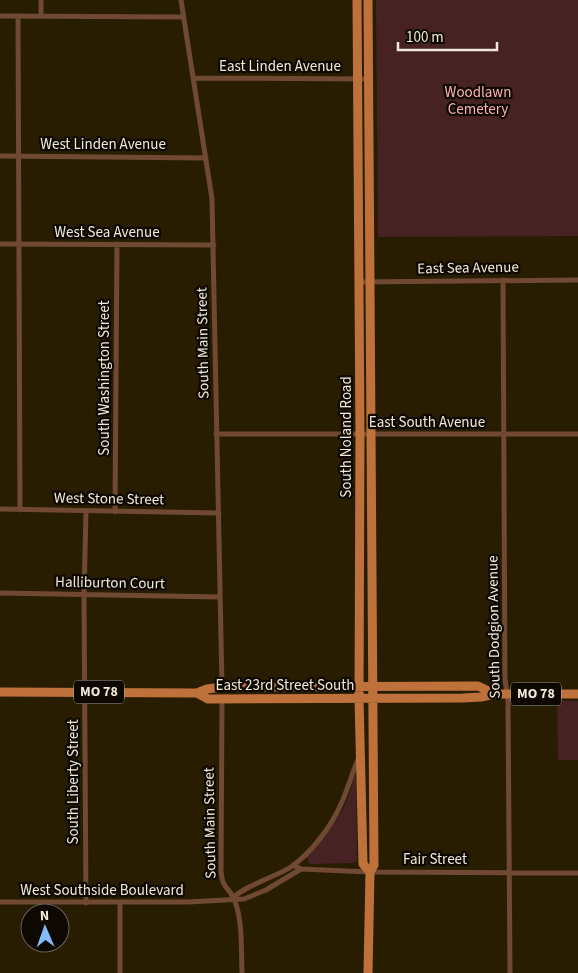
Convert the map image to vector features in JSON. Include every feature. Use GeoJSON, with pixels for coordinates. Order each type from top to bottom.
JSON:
{"type":"FeatureCollection","features":[{"type":"Feature","properties":{"kind":"main road","name":"South Noland Road"},"geometry":{"type":"LineString","coordinates":[[357,0],[360,435],[359,698],[363,864],[370,872]]}},
{"type":"Feature","properties":{"kind":"main road","name":"South Noland Road"},"geometry":{"type":"LineString","coordinates":[[368,0],[374,865],[370,872],[368,973]]}},
{"type":"Feature","properties":{"kind":"main road","name":"East 23rd Street South"},"geometry":{"type":"LineString","coordinates":[[197,693],[207,689],[222,687],[478,686],[494,694]]}},
{"type":"Feature","properties":{"kind":"main road","name":"MO 78"},"geometry":{"type":"LineString","coordinates":[[0,692],[197,693]]}},
{"type":"Feature","properties":{"kind":"main road","name":"East 23rd Street South"},"geometry":{"type":"LineString","coordinates":[[197,693],[208,699],[481,697],[494,694],[578,694]]}},
{"type":"Feature","properties":{"kind":"street"},"geometry":{"type":"LineString","coordinates":[[41,0],[41,16]]}},
{"type":"Feature","properties":{"kind":"street","name":"South Main Street"},"geometry":{"type":"LineString","coordinates":[[181,0],[212,199],[222,687]]}},
{"type":"Feature","properties":{"kind":"street"},"geometry":{"type":"LineString","coordinates":[[0,16],[184,17]]}},
{"type":"Feature","properties":{"kind":"street"},"geometry":{"type":"LineString","coordinates":[[18,16],[20,510]]}},
{"type":"Feature","properties":{"kind":"street","name":"East Linden Avenue"},"geometry":{"type":"LineString","coordinates":[[193,78],[368,79]]}},
{"type":"Feature","properties":{"kind":"street","name":"West Linden Avenue"},"geometry":{"type":"LineString","coordinates":[[0,156],[206,158]]}},
{"type":"Feature","properties":{"kind":"street","name":"West Sea Avenue"},"geometry":{"type":"LineString","coordinates":[[0,244],[214,245]]}},
{"type":"Feature","properties":{"kind":"street","name":"South Washington Street"},"geometry":{"type":"LineString","coordinates":[[115,512],[117,244]]}},
{"type":"Feature","properties":{"kind":"street","name":"South Dodgion Avenue"},"geometry":{"type":"LineString","coordinates":[[503,280],[504,669],[507,694],[510,973]]}},
{"type":"Feature","properties":{"kind":"street","name":"East Sea Avenue"},"geometry":{"type":"LineString","coordinates":[[359,282],[578,280]]}},
{"type":"Feature","properties":{"kind":"street","name":"East South Avenue"},"geometry":{"type":"LineString","coordinates":[[216,434],[578,434]]}},
{"type":"Feature","properties":{"kind":"street","name":"West Stone Street"},"geometry":{"type":"LineString","coordinates":[[0,509],[218,513]]}},
{"type":"Feature","properties":{"kind":"street","name":"South Liberty Street"},"geometry":{"type":"LineString","coordinates":[[86,512],[84,595],[86,903]]}},
{"type":"Feature","properties":{"kind":"street","name":"Halliburton Court"},"geometry":{"type":"LineString","coordinates":[[0,593],[220,597]]}},
{"type":"Feature","properties":{"kind":"street","name":"South Main Street"},"geometry":{"type":"LineString","coordinates":[[222,699],[221,871],[223,886],[234,898],[239,923],[242,973]]}},
{"type":"Feature","properties":{"kind":"street"},"geometry":{"type":"LineString","coordinates":[[234,898],[240,891],[262,883],[293,865],[319,839],[337,814],[360,755]]}},
{"type":"Feature","properties":{"kind":"street","name":"Fair Street"},"geometry":{"type":"LineString","coordinates":[[293,865],[301,868],[370,872],[578,873]]}},
{"type":"Feature","properties":{"kind":"street","name":"West Southside Boulevard"},"geometry":{"type":"LineString","coordinates":[[0,902],[188,902],[234,898],[244,899],[266,890],[301,868]]}},
{"type":"Feature","properties":{"kind":"street"},"geometry":{"type":"LineString","coordinates":[[120,902],[120,973]]}},
{"type":"Feature","properties":{"kind":"green space","name":"Woodlawn Cemetery"},"geometry":{"type":"Polygon","coordinates":[[[376,0],[578,0],[578,236],[378,237],[376,0]]]}},
{"type":"Feature","properties":{"kind":"green space"},"geometry":{"type":"Polygon","coordinates":[[[557,701],[578,701],[578,760],[558,760],[557,701]]]}},
{"type":"Feature","properties":{"kind":"green space"},"geometry":{"type":"Polygon","coordinates":[[[354,776],[356,777],[357,861],[353,863],[309,864],[307,856],[342,811],[354,776]]]}}]}
